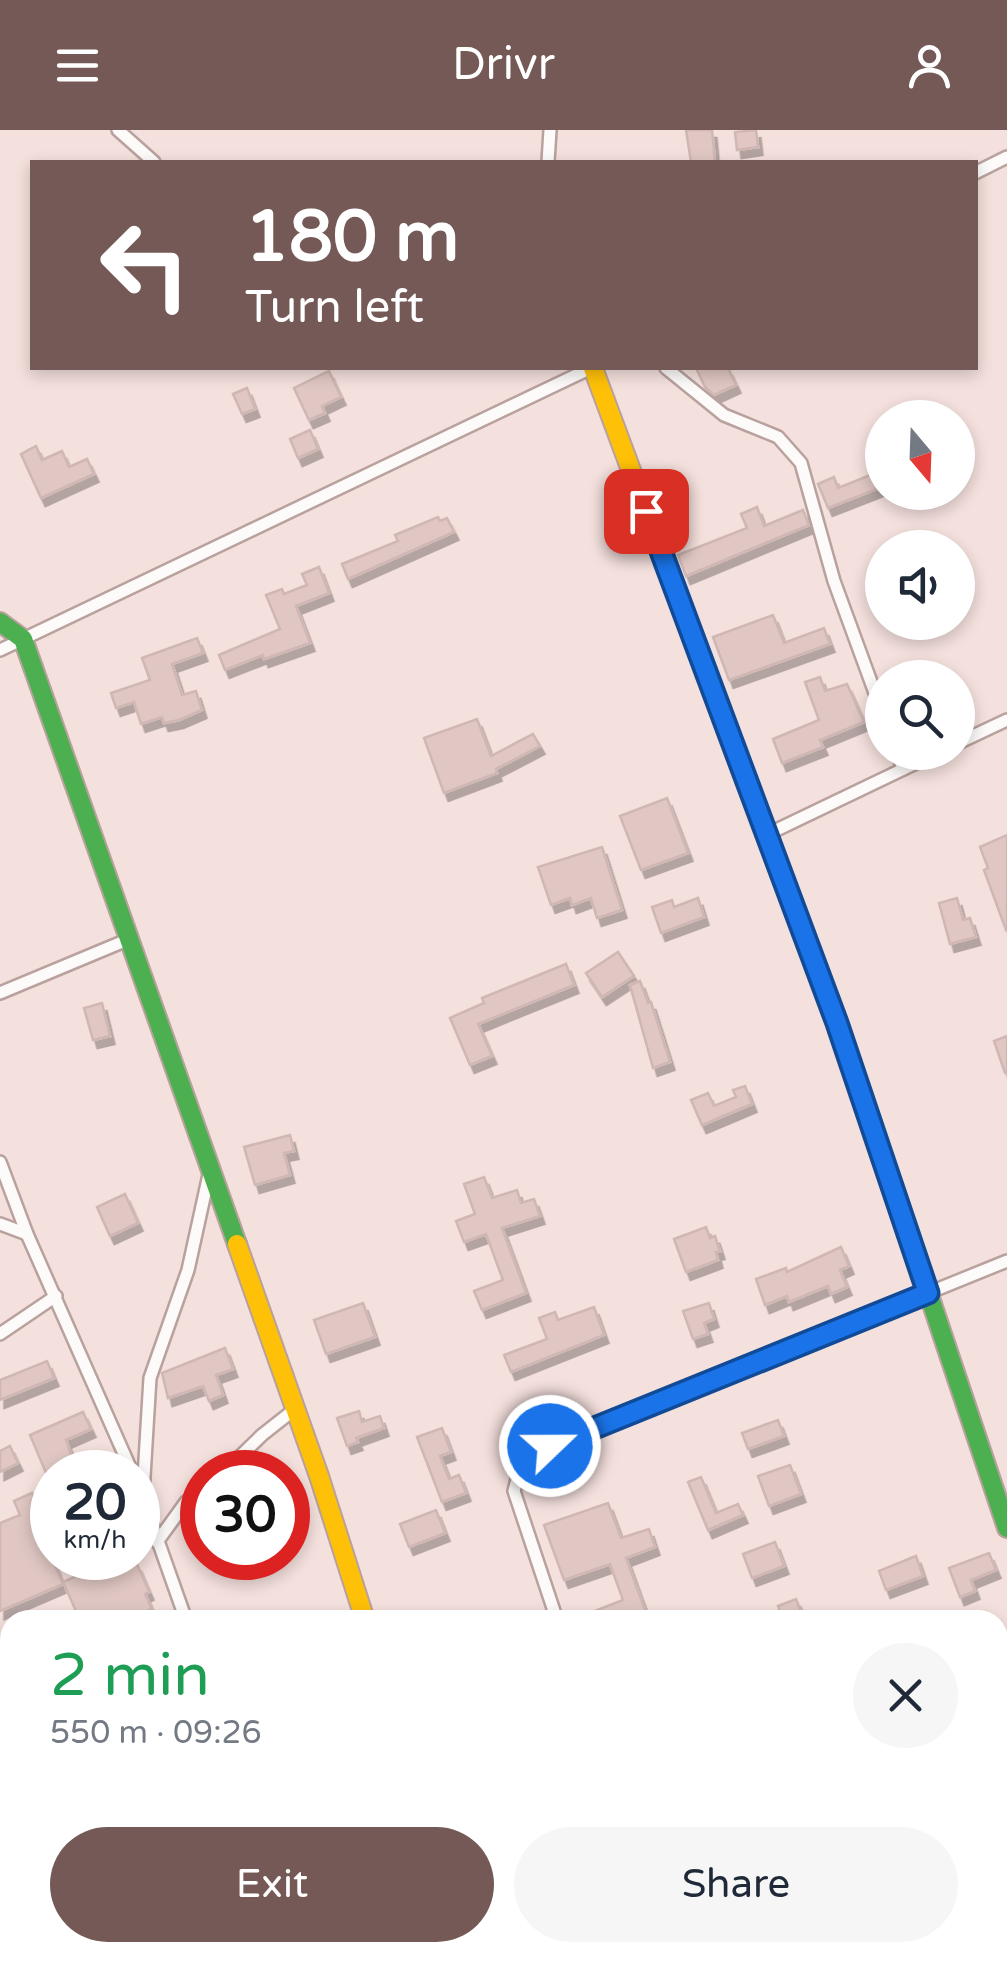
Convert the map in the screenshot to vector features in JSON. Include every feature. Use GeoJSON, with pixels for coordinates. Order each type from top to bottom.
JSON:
{"type":"FeatureCollection","features":[{"type":"Feature","properties":{"kind":"street"},"geometry":{"type":"LineString","coordinates":[[118,130],[152,160]]}},
{"type":"Feature","properties":{"kind":"street"},"geometry":{"type":"LineString","coordinates":[[548,160],[550,130]]}},
{"type":"Feature","properties":{"kind":"street"},"geometry":{"type":"LineString","coordinates":[[978,172],[1007,157]]}},
{"type":"Feature","properties":{"kind":"street"},"geometry":{"type":"LineString","coordinates":[[0,650],[588,370]]}},
{"type":"Feature","properties":{"kind":"street"},"geometry":{"type":"LineString","coordinates":[[593,370],[848,1055],[1006,1526]]}},
{"type":"Feature","properties":{"kind":"street"},"geometry":{"type":"LineString","coordinates":[[668,370],[724,415],[778,436],[801,462],[834,581],[865,666]]}},
{"type":"Feature","properties":{"kind":"street"},"geometry":{"type":"LineString","coordinates":[[0,622],[23,639],[363,1610]]}},
{"type":"Feature","properties":{"kind":"street"},"geometry":{"type":"LineString","coordinates":[[975,736],[1007,720]]}},
{"type":"Feature","properties":{"kind":"street"},"geometry":{"type":"LineString","coordinates":[[768,834],[901,770]]}},
{"type":"Feature","properties":{"kind":"street"},"geometry":{"type":"LineString","coordinates":[[0,993],[128,940]]}},
{"type":"Feature","properties":{"kind":"street"},"geometry":{"type":"LineString","coordinates":[[0,1162],[27,1234],[122,1450]]}},
{"type":"Feature","properties":{"kind":"street"},"geometry":{"type":"LineString","coordinates":[[143,1450],[150,1378],[188,1270],[210,1170]]}},
{"type":"Feature","properties":{"kind":"street"},"geometry":{"type":"LineString","coordinates":[[0,1224],[27,1234]]}},
{"type":"Feature","properties":{"kind":"street"},"geometry":{"type":"LineString","coordinates":[[554,1610],[514,1490],[522,1464],[550,1446],[1007,1261]]}},
{"type":"Feature","properties":{"kind":"street"},"geometry":{"type":"LineString","coordinates":[[0,1334],[56,1296]]}},
{"type":"Feature","properties":{"kind":"street"},"geometry":{"type":"LineString","coordinates":[[246,1450],[295,1409]]}},
{"type":"Feature","properties":{"kind":"street"},"geometry":{"type":"LineString","coordinates":[[160,1538],[180,1510]]}},
{"type":"Feature","properties":{"kind":"street"},"geometry":{"type":"LineString","coordinates":[[160,1550],[182,1610]]}},
{"type":"Feature","properties":{"kind":"building"},"geometry":{"type":"Polygon","coordinates":[[[686,130],[712,130],[715,160],[691,160],[686,130]]]}},
{"type":"Feature","properties":{"kind":"building"},"geometry":{"type":"Polygon","coordinates":[[[756,130],[758,147],[737,150],[735,132],[756,130]]]}},
{"type":"Feature","properties":{"kind":"building"},"geometry":{"type":"Polygon","coordinates":[[[697,370],[729,370],[736,385],[714,395],[697,370]]]}},
{"type":"Feature","properties":{"kind":"building"},"geometry":{"type":"Polygon","coordinates":[[[329,371],[341,397],[322,406],[325,413],[309,420],[294,388],[329,371]]]}},
{"type":"Feature","properties":{"kind":"building"},"geometry":{"type":"Polygon","coordinates":[[[247,388],[255,409],[242,414],[233,394],[247,388]]]}},
{"type":"Feature","properties":{"kind":"building"},"geometry":{"type":"Polygon","coordinates":[[[310,430],[318,449],[298,458],[290,439],[310,430]]]}},
{"type":"Feature","properties":{"kind":"building"},"geometry":{"type":"Polygon","coordinates":[[[36,446],[42,460],[62,451],[69,467],[87,459],[94,474],[41,498],[21,454],[36,446]]]}},
{"type":"Feature","properties":{"kind":"building"},"geometry":{"type":"Polygon","coordinates":[[[834,477],[838,488],[865,477],[865,494],[828,508],[818,484],[834,477]]]}},
{"type":"Feature","properties":{"kind":"building"},"geometry":{"type":"Polygon","coordinates":[[[757,507],[764,526],[803,510],[809,525],[686,576],[678,555],[747,528],[741,514],[757,507]]]}},
{"type":"Feature","properties":{"kind":"building"},"geometry":{"type":"Polygon","coordinates":[[[438,517],[440,521],[447,518],[454,532],[348,579],[342,564],[398,541],[395,535],[438,517]]]}},
{"type":"Feature","properties":{"kind":"building"},"geometry":{"type":"Polygon","coordinates":[[[319,567],[329,593],[296,606],[310,643],[225,670],[219,655],[280,629],[266,595],[282,589],[284,594],[307,585],[302,574],[319,567]]]}},
{"type":"Feature","properties":{"kind":"building"},"geometry":{"type":"Polygon","coordinates":[[[773,615],[784,643],[824,628],[830,644],[729,680],[713,637],[773,615]]]}},
{"type":"Feature","properties":{"kind":"building"},"geometry":{"type":"Polygon","coordinates":[[[197,638],[203,653],[172,664],[182,695],[196,691],[202,710],[179,720],[164,723],[162,717],[141,724],[134,702],[116,708],[111,693],[150,680],[142,658],[197,638]]]}},
{"type":"Feature","properties":{"kind":"building"},"geometry":{"type":"Polygon","coordinates":[[[820,677],[825,691],[847,684],[864,722],[820,740],[823,747],[782,763],[773,739],[819,720],[805,682],[820,677]]]}},
{"type":"Feature","properties":{"kind":"building"},"geometry":{"type":"Polygon","coordinates":[[[477,719],[491,756],[533,734],[540,746],[496,769],[497,773],[444,793],[424,738],[477,719]]]}},
{"type":"Feature","properties":{"kind":"building"},"geometry":{"type":"Polygon","coordinates":[[[667,798],[688,853],[641,870],[620,816],[667,798]]]}},
{"type":"Feature","properties":{"kind":"building"},"geometry":{"type":"Polygon","coordinates":[[[1007,835],[1006,930],[984,870],[988,868],[980,847],[1007,835]]]}},
{"type":"Feature","properties":{"kind":"building"},"geometry":{"type":"Polygon","coordinates":[[[602,847],[622,910],[597,918],[591,898],[572,905],[570,898],[551,905],[538,867],[602,847]]]}},
{"type":"Feature","properties":{"kind":"building"},"geometry":{"type":"Polygon","coordinates":[[[698,898],[704,917],[661,933],[652,907],[672,900],[674,907],[698,898]]]}},
{"type":"Feature","properties":{"kind":"building"},"geometry":{"type":"Polygon","coordinates":[[[957,898],[963,920],[970,918],[976,937],[950,944],[939,903],[957,898]]]}},
{"type":"Feature","properties":{"kind":"building"},"geometry":{"type":"Polygon","coordinates":[[[618,952],[634,976],[602,997],[586,973],[618,952]]]}},
{"type":"Feature","properties":{"kind":"building"},"geometry":{"type":"Polygon","coordinates":[[[566,964],[574,985],[478,1024],[492,1056],[470,1065],[450,1018],[484,1003],[482,998],[566,964]]]}},
{"type":"Feature","properties":{"kind":"building"},"geometry":{"type":"Polygon","coordinates":[[[640,981],[648,1003],[651,1002],[670,1062],[653,1068],[630,985],[640,981]]]}},
{"type":"Feature","properties":{"kind":"building"},"geometry":{"type":"Polygon","coordinates":[[[102,1003],[110,1036],[93,1040],[84,1008],[102,1003]]]}},
{"type":"Feature","properties":{"kind":"building"},"geometry":{"type":"Polygon","coordinates":[[[1007,1036],[1007,1073],[1005,1073],[994,1041],[1007,1036]]]}},
{"type":"Feature","properties":{"kind":"building"},"geometry":{"type":"Polygon","coordinates":[[[745,1086],[752,1104],[702,1125],[691,1100],[708,1093],[714,1106],[736,1097],[733,1090],[745,1086]]]}},
{"type":"Feature","properties":{"kind":"building"},"geometry":{"type":"Polygon","coordinates":[[[290,1135],[294,1151],[284,1153],[290,1175],[255,1185],[244,1147],[290,1135]]]}},
{"type":"Feature","properties":{"kind":"building"},"geometry":{"type":"Polygon","coordinates":[[[484,1177],[492,1198],[517,1190],[521,1203],[534,1199],[540,1216],[502,1228],[526,1293],[482,1310],[474,1291],[503,1280],[486,1234],[464,1242],[456,1221],[475,1214],[464,1184],[484,1177]]]}},
{"type":"Feature","properties":{"kind":"building"},"geometry":{"type":"Polygon","coordinates":[[[125,1194],[138,1223],[110,1236],[97,1207],[125,1194]]]}},
{"type":"Feature","properties":{"kind":"building"},"geometry":{"type":"Polygon","coordinates":[[[706,1227],[710,1238],[715,1236],[720,1251],[716,1252],[718,1260],[686,1272],[674,1239],[706,1227]]]}},
{"type":"Feature","properties":{"kind":"building"},"geometry":{"type":"Polygon","coordinates":[[[841,1247],[849,1266],[840,1270],[847,1287],[831,1294],[828,1286],[789,1302],[787,1296],[765,1305],[756,1279],[786,1268],[787,1272],[841,1247]]]}},
{"type":"Feature","properties":{"kind":"building"},"geometry":{"type":"Polygon","coordinates":[[[363,1303],[375,1337],[326,1354],[314,1320],[363,1303]]]}},
{"type":"Feature","properties":{"kind":"building"},"geometry":{"type":"Polygon","coordinates":[[[709,1303],[714,1319],[704,1323],[708,1334],[693,1339],[683,1311],[709,1303]]]}},
{"type":"Feature","properties":{"kind":"building"},"geometry":{"type":"Polygon","coordinates":[[[594,1307],[604,1335],[511,1372],[504,1355],[547,1339],[539,1318],[555,1312],[558,1320],[594,1307]]]}},
{"type":"Feature","properties":{"kind":"building"},"geometry":{"type":"Polygon","coordinates":[[[225,1348],[233,1369],[216,1375],[223,1395],[209,1401],[203,1386],[168,1398],[162,1373],[225,1348]]]}},
{"type":"Feature","properties":{"kind":"building"},"geometry":{"type":"Polygon","coordinates":[[[47,1361],[54,1378],[0,1400],[0,1380],[47,1361]]]}},
{"type":"Feature","properties":{"kind":"building"},"geometry":{"type":"Polygon","coordinates":[[[561,1410],[566,1424],[535,1434],[530,1419],[561,1410]]]}},
{"type":"Feature","properties":{"kind":"building"},"geometry":{"type":"Polygon","coordinates":[[[359,1411],[362,1422],[380,1416],[384,1428],[356,1438],[358,1442],[347,1446],[337,1418],[359,1411]]]}},
{"type":"Feature","properties":{"kind":"building"},"geometry":{"type":"Polygon","coordinates":[[[83,1412],[91,1429],[66,1440],[69,1450],[36,1450],[30,1435],[83,1412]]]}},
{"type":"Feature","properties":{"kind":"building"},"geometry":{"type":"Polygon","coordinates":[[[778,1420],[784,1436],[748,1449],[742,1433],[778,1420]]]}},
{"type":"Feature","properties":{"kind":"building"},"geometry":{"type":"Polygon","coordinates":[[[442,1428],[451,1452],[440,1456],[449,1479],[459,1475],[466,1493],[442,1502],[417,1437],[442,1428]]]}},
{"type":"Feature","properties":{"kind":"building"},"geometry":{"type":"Polygon","coordinates":[[[10,1446],[18,1463],[0,1472],[0,1451],[10,1446]]]}},
{"type":"Feature","properties":{"kind":"building"},"geometry":{"type":"Polygon","coordinates":[[[790,1465],[801,1494],[769,1506],[758,1476],[790,1465]]]}},
{"type":"Feature","properties":{"kind":"building"},"geometry":{"type":"Polygon","coordinates":[[[701,1477],[716,1513],[738,1504],[743,1515],[708,1530],[688,1482],[701,1477]]]}},
{"type":"Feature","properties":{"kind":"building"},"geometry":{"type":"Polygon","coordinates":[[[30,1494],[30,1580],[61,1580],[63,1584],[0,1610],[0,1523],[20,1515],[14,1501],[30,1494]]]}},
{"type":"Feature","properties":{"kind":"building"},"geometry":{"type":"Polygon","coordinates":[[[608,1503],[621,1538],[649,1529],[655,1547],[626,1558],[645,1610],[598,1610],[623,1600],[610,1564],[564,1580],[544,1525],[608,1503]]]}},
{"type":"Feature","properties":{"kind":"building"},"geometry":{"type":"Polygon","coordinates":[[[436,1510],[445,1533],[409,1547],[400,1524],[436,1510]]]}},
{"type":"Feature","properties":{"kind":"building"},"geometry":{"type":"Polygon","coordinates":[[[775,1542],[784,1566],[752,1578],[743,1554],[775,1542]]]}},
{"type":"Feature","properties":{"kind":"building"},"geometry":{"type":"Polygon","coordinates":[[[989,1553],[996,1570],[971,1580],[975,1591],[960,1597],[949,1568],[989,1553]]]}},
{"type":"Feature","properties":{"kind":"building"},"geometry":{"type":"Polygon","coordinates":[[[916,1556],[923,1576],[886,1590],[879,1571],[916,1556]]]}},
{"type":"Feature","properties":{"kind":"building"},"geometry":{"type":"Polygon","coordinates":[[[68,1580],[144,1580],[152,1609],[150,1610],[76,1610],[63,1582],[68,1580]]]}},
{"type":"Feature","properties":{"kind":"building"},"geometry":{"type":"Polygon","coordinates":[[[796,1599],[800,1610],[779,1610],[778,1606],[796,1599]]]}},
{"type":"Feature","properties":{"kind":"traffic: fast"},"geometry":{"type":"LineString","coordinates":[[0,622],[23,639],[237,1244]]}},
{"type":"Feature","properties":{"kind":"traffic: fast"},"geometry":{"type":"LineString","coordinates":[[850,1059],[1007,1528]]}},
{"type":"Feature","properties":{"kind":"traffic: slow"},"geometry":{"type":"LineString","coordinates":[[594,370],[850,1059]]}},
{"type":"Feature","properties":{"kind":"traffic: slow"},"geometry":{"type":"LineString","coordinates":[[237,1244],[362,1610]]}},
{"type":"Feature","properties":{"kind":"route"},"geometry":{"type":"LineString","coordinates":[[550,1446],[928,1293],[837,1023],[646,511]]}}]}
